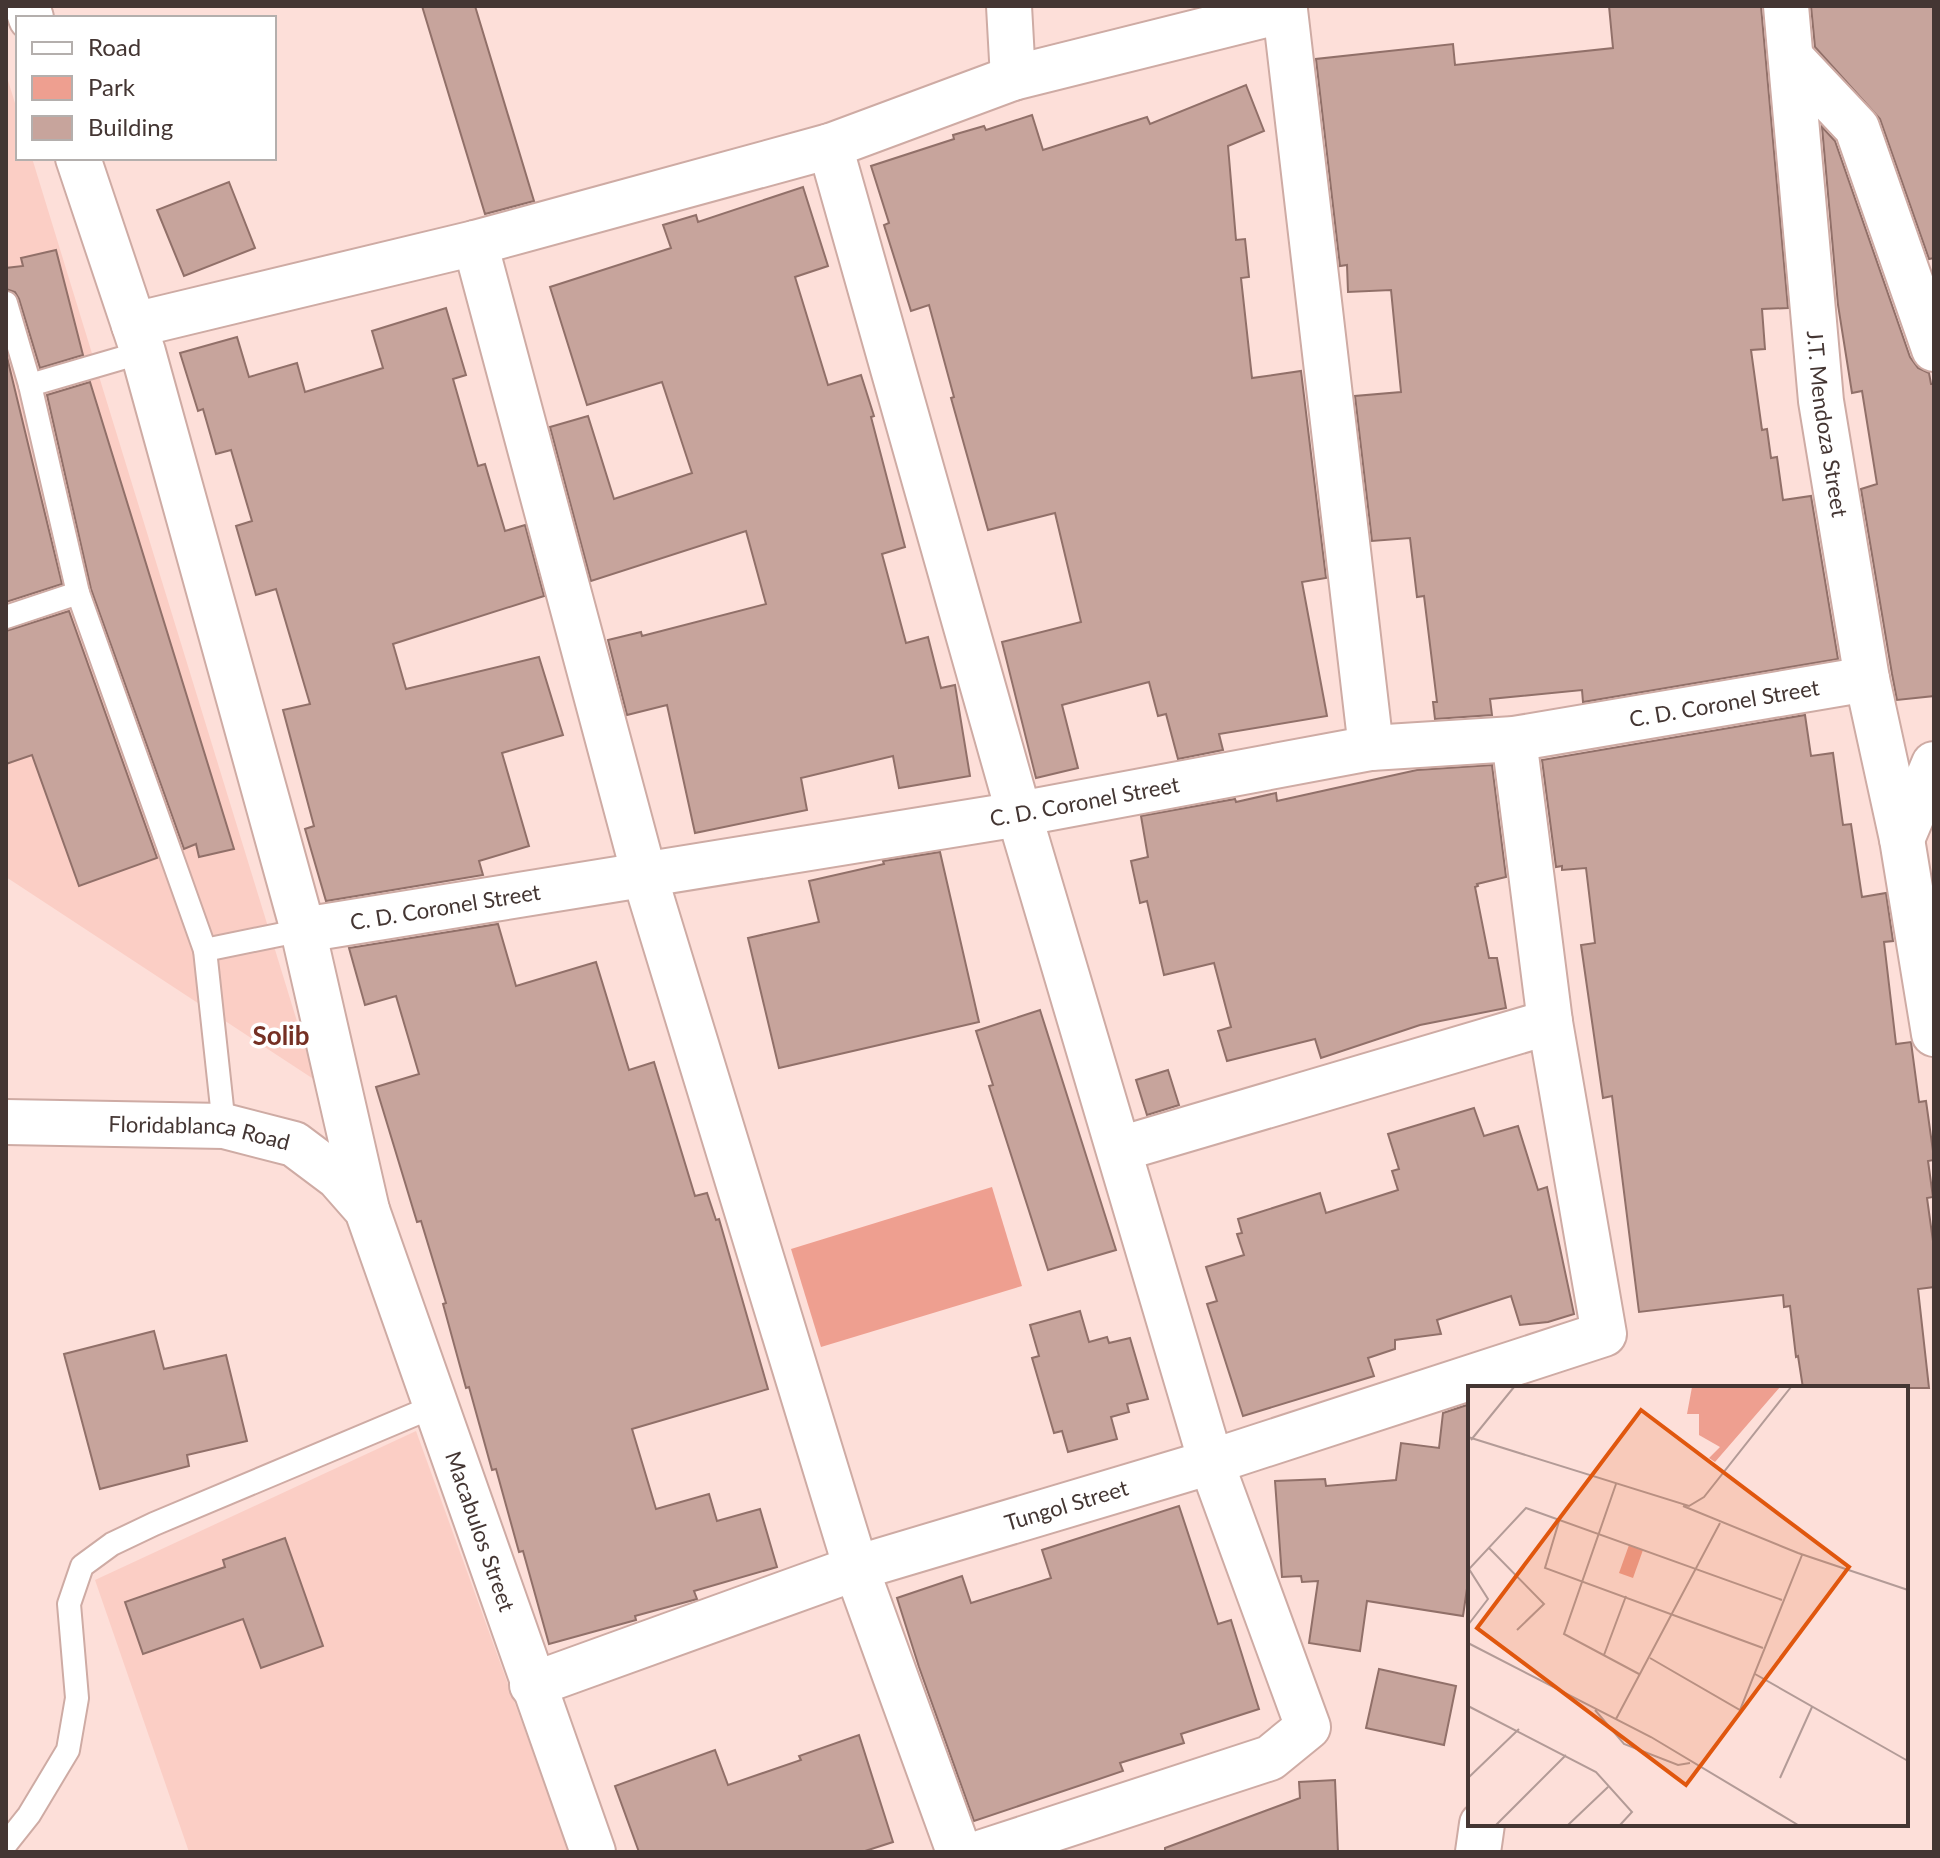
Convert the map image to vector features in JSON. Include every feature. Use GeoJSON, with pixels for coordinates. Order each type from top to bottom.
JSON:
{"type":"FeatureCollection","features":[{"type":"Feature","properties":{"kind":"street"},"geometry":{"type":"LineString","coordinates":[[1009,6],[1013,78]]}},
{"type":"Feature","properties":{"kind":"street","name":"J.T. Mendoza Street"},"geometry":{"type":"LineString","coordinates":[[1786,6],[1821,401],[1867,679],[1902,839],[1934,1034]]}},
{"type":"Feature","properties":{"kind":"street"},"geometry":{"type":"LineString","coordinates":[[139,338],[830,146],[1013,78],[1285,10],[1371,748]]}},
{"type":"Feature","properties":{"kind":"street"},"geometry":{"type":"LineString","coordinates":[[1793,60],[1857,128],[1934,349]]}},
{"type":"Feature","properties":{"kind":"street"},"geometry":{"type":"LineString","coordinates":[[830,146],[1019,814],[1211,1462],[1308,1727],[1270,1758],[983,1852]]}},
{"type":"Feature","properties":{"kind":"street"},"geometry":{"type":"LineString","coordinates":[[79,160],[139,338],[303,930],[367,1210]]}},
{"type":"Feature","properties":{"kind":"street"},"geometry":{"type":"LineString","coordinates":[[475,243],[644,874],[856,1568],[959,1852]]}},
{"type":"Feature","properties":{"kind":"street","name":"C. D. Coronel Street"},"geometry":{"type":"LineString","coordinates":[[303,930],[1019,814],[1371,748],[1514,739],[1867,679]]}},
{"type":"Feature","properties":{"kind":"street"},"geometry":{"type":"LineString","coordinates":[[1120,1149],[1550,1022],[1514,739]]}},
{"type":"Feature","properties":{"kind":"street"},"geometry":{"type":"LineString","coordinates":[[1902,839],[1934,764]]}},
{"type":"Feature","properties":{"kind":"street","name":"Tungol Street"},"geometry":{"type":"LineString","coordinates":[[532,1685],[856,1568],[1211,1462],[1604,1334],[1550,1022]]}},
{"type":"Feature","properties":{"kind":"street","name":"Floridablanca Road"},"geometry":{"type":"LineString","coordinates":[[6,1122],[224,1126],[294,1144],[338,1177],[367,1210]]}},
{"type":"Feature","properties":{"kind":"street","name":"Macabulos Street"},"geometry":{"type":"LineString","coordinates":[[367,1210],[593,1852]]}},
{"type":"Feature","properties":{"kind":"street"},"geometry":{"type":"LineString","coordinates":[[1478,1852],[1482,1826]]}},
{"type":"Feature","properties":{"kind":"lane"},"geometry":{"type":"LineString","coordinates":[[6,303],[30,385],[78,593],[205,950],[224,1126]]}},
{"type":"Feature","properties":{"kind":"lane"},"geometry":{"type":"LineString","coordinates":[[30,385],[139,338]]}},
{"type":"Feature","properties":{"kind":"lane"},"geometry":{"type":"LineString","coordinates":[[6,617],[78,593]]}},
{"type":"Feature","properties":{"kind":"lane"},"geometry":{"type":"LineString","coordinates":[[205,950],[303,930]]}},
{"type":"Feature","properties":{"kind":"lane"},"geometry":{"type":"LineString","coordinates":[[6,1844],[29,1815],[68,1750],[77,1698],[69,1604],[82,1566],[112,1544],[154,1524],[437,1405]]}},
{"type":"Feature","properties":{"kind":"shaded area"},"geometry":{"type":"Polygon","coordinates":[[[6,74],[16,106],[16,160],[33,160],[315,1080],[6,877],[6,74]]]}},
{"type":"Feature","properties":{"kind":"shaded area"},"geometry":{"type":"Polygon","coordinates":[[[416,1431],[569,1852],[189,1852],[95,1580],[416,1431]]]}},
{"type":"Feature","properties":{"kind":"green space"},"geometry":{"type":"Polygon","coordinates":[[[992,1187],[1022,1286],[821,1347],[791,1249],[992,1187]]]}},
{"type":"Feature","properties":{"kind":"building"},"geometry":{"type":"Polygon","coordinates":[[[422,6],[475,6],[534,201],[485,214],[422,6]]]}},
{"type":"Feature","properties":{"kind":"building"},"geometry":{"type":"Polygon","coordinates":[[[1609,6],[1761,6],[1788,308],[1762,309],[1765,349],[1751,350],[1762,430],[1767,429],[1771,458],[1777,457],[1783,500],[1811,496],[1838,659],[1583,702],[1582,690],[1490,699],[1492,715],[1435,719],[1433,702],[1437,702],[1424,596],[1417,597],[1410,538],[1372,541],[1355,396],[1401,392],[1391,290],[1348,292],[1347,265],[1340,266],[1316,59],[1453,44],[1455,65],[1613,48],[1609,6]]]}},
{"type":"Feature","properties":{"kind":"building"},"geometry":{"type":"Polygon","coordinates":[[[1811,6],[1934,6],[1934,258],[1929,259],[1880,119],[1815,47],[1811,6]]]}},
{"type":"Feature","properties":{"kind":"building"},"geometry":{"type":"Polygon","coordinates":[[[1246,85],[1264,131],[1228,146],[1236,240],[1245,239],[1249,277],[1241,278],[1252,378],[1301,371],[1326,578],[1302,582],[1327,716],[1219,734],[1223,750],[1178,759],[1166,714],[1158,716],[1149,682],[1062,705],[1078,768],[1036,778],[1002,642],[1081,622],[1055,513],[988,530],[929,305],[911,311],[884,225],[889,223],[871,166],[954,139],[953,135],[984,126],[986,130],[1032,115],[1043,150],[1147,117],[1150,124],[1246,85]]]}},
{"type":"Feature","properties":{"kind":"building"},"geometry":{"type":"Polygon","coordinates":[[[1822,127],[1835,141],[1910,357],[1918,368],[1929,373],[1931,384],[1934,384],[1934,696],[1897,700],[1861,489],[1877,484],[1862,391],[1852,393],[1838,305],[1822,127]]]}},
{"type":"Feature","properties":{"kind":"building"},"geometry":{"type":"Polygon","coordinates":[[[229,182],[255,248],[184,276],[157,210],[229,182]]]}},
{"type":"Feature","properties":{"kind":"building"},"geometry":{"type":"Polygon","coordinates":[[[803,187],[828,266],[795,277],[828,385],[861,375],[874,416],[871,417],[905,547],[882,554],[906,643],[928,637],[941,688],[955,685],[970,776],[899,788],[893,756],[801,778],[807,810],[695,833],[667,705],[627,715],[608,640],[641,632],[642,636],[766,604],[746,531],[591,581],[550,427],[588,416],[614,499],[692,473],[662,382],[587,405],[550,287],[671,248],[663,225],[696,215],[698,222],[803,187]]]}},
{"type":"Feature","properties":{"kind":"building"},"geometry":{"type":"Polygon","coordinates":[[[56,250],[83,355],[40,368],[19,299],[15,292],[6,289],[6,268],[23,266],[21,258],[56,250]]]}},
{"type":"Feature","properties":{"kind":"building"},"geometry":{"type":"Polygon","coordinates":[[[446,308],[466,375],[453,379],[478,466],[485,464],[505,531],[525,525],[544,596],[393,644],[406,689],[539,657],[563,735],[502,753],[529,846],[479,861],[483,875],[326,901],[305,829],[314,826],[283,710],[310,704],[276,589],[256,595],[236,526],[252,521],[231,450],[216,454],[203,409],[198,411],[180,353],[237,337],[249,377],[297,363],[305,392],[383,368],[372,331],[446,308]]]}},
{"type":"Feature","properties":{"kind":"building"},"geometry":{"type":"Polygon","coordinates":[[[6,353],[62,584],[6,602],[6,353]]]}},
{"type":"Feature","properties":{"kind":"building"},"geometry":{"type":"Polygon","coordinates":[[[90,382],[234,849],[199,857],[196,844],[184,849],[91,589],[47,395],[90,382]]]}},
{"type":"Feature","properties":{"kind":"building"},"geometry":{"type":"Polygon","coordinates":[[[69,611],[157,858],[79,886],[32,755],[6,764],[6,631],[69,611]]]}},
{"type":"Feature","properties":{"kind":"building"},"geometry":{"type":"Polygon","coordinates":[[[1805,715],[1811,756],[1833,753],[1843,825],[1851,824],[1862,897],[1886,893],[1893,941],[1884,942],[1896,1044],[1911,1042],[1919,1102],[1926,1101],[1934,1158],[1928,1161],[1933,1197],[1927,1198],[1934,1248],[1934,1287],[1918,1289],[1929,1388],[1803,1386],[1790,1306],[1784,1307],[1783,1295],[1639,1312],[1612,1096],[1603,1098],[1581,945],[1595,943],[1586,868],[1562,870],[1562,866],[1556,867],[1542,760],[1805,715]]]}},
{"type":"Feature","properties":{"kind":"building"},"geometry":{"type":"Polygon","coordinates":[[[1492,765],[1506,877],[1475,887],[1489,958],[1497,958],[1506,1008],[1420,1025],[1321,1058],[1315,1039],[1227,1061],[1218,1031],[1231,1027],[1214,963],[1164,975],[1147,901],[1140,903],[1131,861],[1148,857],[1141,816],[1276,793],[1277,801],[1417,770],[1492,765]]]}},
{"type":"Feature","properties":{"kind":"building"},"geometry":{"type":"Polygon","coordinates":[[[940,852],[979,1022],[779,1068],[748,938],[819,922],[809,881],[884,864],[883,861],[940,852]]]}},
{"type":"Feature","properties":{"kind":"building"},"geometry":{"type":"Polygon","coordinates":[[[498,924],[516,986],[596,962],[629,1070],[654,1062],[695,1196],[707,1193],[716,1220],[719,1219],[768,1389],[632,1429],[656,1509],[709,1494],[717,1521],[760,1509],[777,1567],[694,1591],[697,1599],[635,1616],[636,1620],[549,1644],[523,1551],[519,1552],[496,1469],[492,1470],[469,1387],[466,1388],[443,1304],[446,1303],[421,1221],[417,1222],[376,1087],[419,1074],[396,996],[365,1005],[349,948],[498,924]]]}},
{"type":"Feature","properties":{"kind":"building"},"geometry":{"type":"Polygon","coordinates":[[[1040,1010],[1116,1250],[1048,1270],[989,1086],[993,1085],[976,1031],[1040,1010]]]}},
{"type":"Feature","properties":{"kind":"building"},"geometry":{"type":"Polygon","coordinates":[[[1168,1070],[1179,1105],[1147,1115],[1136,1080],[1168,1070]]]}},
{"type":"Feature","properties":{"kind":"building"},"geometry":{"type":"Polygon","coordinates":[[[1474,1108],[1484,1136],[1518,1126],[1538,1190],[1547,1187],[1574,1314],[1548,1322],[1520,1325],[1511,1296],[1437,1320],[1441,1334],[1395,1340],[1395,1349],[1368,1358],[1374,1376],[1243,1416],[1207,1304],[1217,1301],[1206,1267],[1244,1255],[1237,1234],[1242,1233],[1238,1219],[1320,1193],[1326,1213],[1398,1190],[1392,1171],[1399,1169],[1388,1134],[1474,1108]]]}},
{"type":"Feature","properties":{"kind":"building"},"geometry":{"type":"Polygon","coordinates":[[[1080,1311],[1089,1342],[1107,1337],[1109,1343],[1130,1338],[1148,1399],[1127,1404],[1129,1412],[1111,1417],[1117,1439],[1068,1452],[1062,1431],[1054,1433],[1032,1358],[1039,1356],[1030,1325],[1080,1311]]]}},
{"type":"Feature","properties":{"kind":"building"},"geometry":{"type":"Polygon","coordinates":[[[154,1331],[164,1369],[226,1355],[247,1441],[187,1455],[189,1466],[100,1489],[64,1354],[154,1331]]]}},
{"type":"Feature","properties":{"kind":"building"},"geometry":{"type":"Polygon","coordinates":[[[1468,1405],[1468,1582],[1463,1616],[1367,1601],[1360,1651],[1309,1643],[1318,1581],[1302,1582],[1301,1576],[1282,1577],[1275,1481],[1325,1479],[1326,1486],[1396,1480],[1401,1443],[1439,1448],[1443,1413],[1468,1405]]]}},
{"type":"Feature","properties":{"kind":"building"},"geometry":{"type":"Polygon","coordinates":[[[1179,1506],[1218,1624],[1231,1620],[1259,1709],[1181,1734],[1184,1743],[1120,1763],[1123,1771],[974,1821],[897,1598],[962,1576],[971,1603],[1051,1578],[1042,1550],[1179,1506]]]}},
{"type":"Feature","properties":{"kind":"building"},"geometry":{"type":"Polygon","coordinates":[[[285,1538],[323,1646],[261,1668],[243,1619],[143,1654],[125,1602],[225,1567],[223,1560],[285,1538]]]}},
{"type":"Feature","properties":{"kind":"building"},"geometry":{"type":"Polygon","coordinates":[[[1379,1669],[1456,1686],[1444,1745],[1366,1728],[1379,1669]]]}},
{"type":"Feature","properties":{"kind":"building"},"geometry":{"type":"Polygon","coordinates":[[[859,1735],[893,1842],[862,1852],[639,1852],[615,1786],[715,1750],[728,1785],[801,1760],[799,1756],[859,1735]]]}},
{"type":"Feature","properties":{"kind":"building"},"geometry":{"type":"Polygon","coordinates":[[[1335,1780],[1338,1852],[1165,1852],[1165,1848],[1300,1798],[1299,1782],[1335,1780]]]}},
{"type":"Feature","properties":{"kind":"district","name":"Solib"},"geometry":{"type":"Point","coordinates":[281,1036]}}]}
